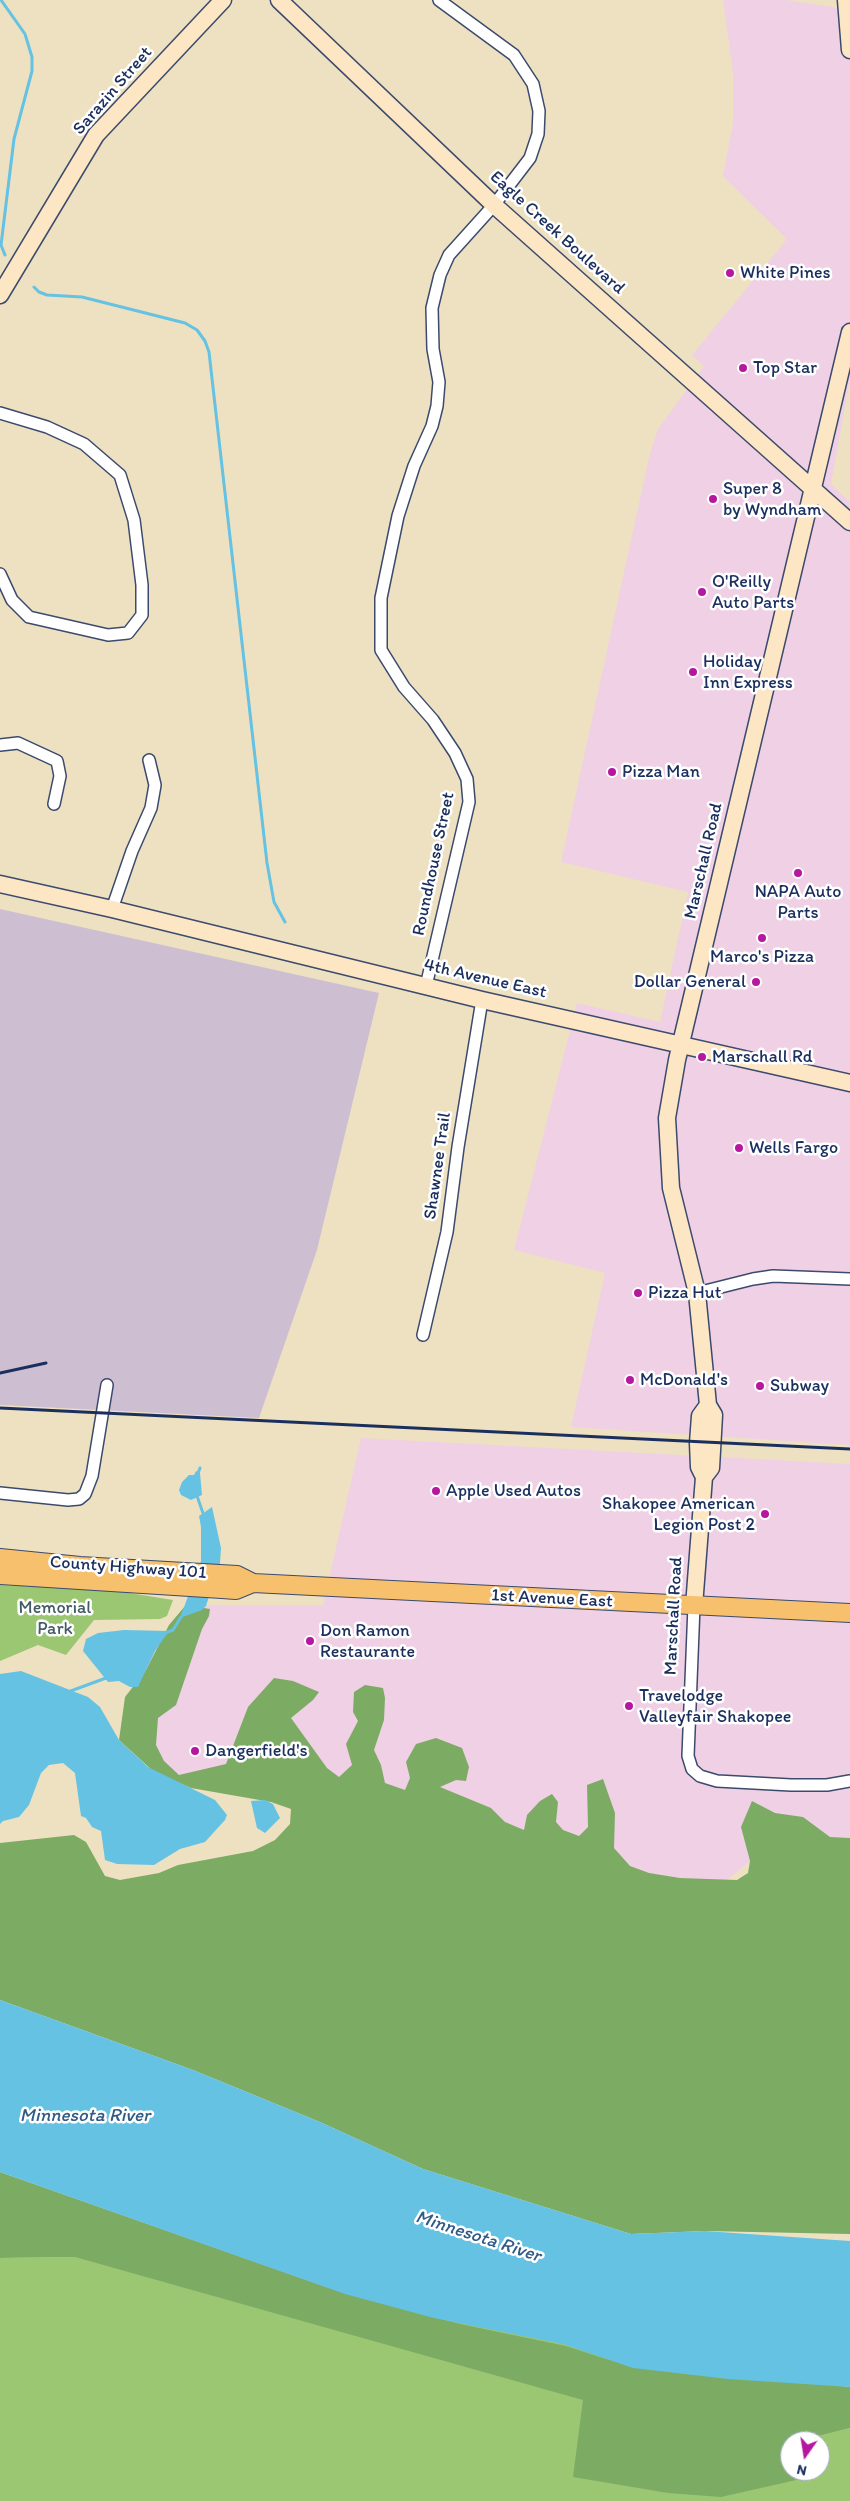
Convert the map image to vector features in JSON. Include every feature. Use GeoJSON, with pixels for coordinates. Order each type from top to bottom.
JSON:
{"type":"FeatureCollection","features":[{"type":"Feature","properties":{"kind":"main road","name":"County Highway 101"},"geometry":{"type":"LineString","coordinates":[[0,1558],[80,1566],[157,1579],[224,1582],[237,1575],[253,1583]]}},
{"type":"Feature","properties":{"kind":"main road"},"geometry":{"type":"LineString","coordinates":[[0,1575],[157,1579]]}},
{"type":"Feature","properties":{"kind":"main road","name":"1st Avenue East"},"geometry":{"type":"LineString","coordinates":[[253,1583],[850,1613]]}},
{"type":"Feature","properties":{"kind":"street","name":"Sarazin Street"},"geometry":{"type":"LineString","coordinates":[[0,296],[96,135],[223,0]]}},
{"type":"Feature","properties":{"kind":"street","name":"Eagle Creek Boulevard"},"geometry":{"type":"LineString","coordinates":[[279,0],[494,205],[850,522]]}},
{"type":"Feature","properties":{"kind":"street","name":"Roundhouse Street"},"geometry":{"type":"LineString","coordinates":[[426,986],[468,802],[467,779],[455,753],[433,720],[404,687],[381,650],[381,598],[398,516],[414,466],[432,426],[437,406],[439,382],[432,349],[432,308],[440,275],[449,255],[494,205],[530,158],[538,134],[539,111],[533,84],[514,56],[439,0]]}},
{"type":"Feature","properties":{"kind":"street"},"geometry":{"type":"LineString","coordinates":[[846,0],[850,50]]}},
{"type":"Feature","properties":{"kind":"street","name":"Marschall Road"},"geometry":{"type":"LineString","coordinates":[[850,332],[681,1045],[667,1118],[671,1188],[697,1293],[708,1404],[714,1415],[711,1468],[704,1477],[694,1606],[688,1756],[692,1769],[707,1779],[717,1781],[792,1785],[827,1785],[850,1781]]}},
{"type":"Feature","properties":{"kind":"street"},"geometry":{"type":"LineString","coordinates":[[0,413],[47,427],[84,444],[120,475],[134,520],[142,585],[142,615],[128,633],[108,635],[29,616],[12,600],[0,574]]}},
{"type":"Feature","properties":{"kind":"street"},"geometry":{"type":"LineString","coordinates":[[0,745],[18,743],[57,761],[60,776],[54,804]]}},
{"type":"Feature","properties":{"kind":"street"},"geometry":{"type":"LineString","coordinates":[[112,909],[132,851],[152,808],[155,785],[149,760]]}},
{"type":"Feature","properties":{"kind":"street","name":"4th Avenue East"},"geometry":{"type":"LineString","coordinates":[[0,884],[112,909],[482,1000],[850,1083]]}},
{"type":"Feature","properties":{"kind":"street","name":"Shawnee Trail"},"geometry":{"type":"LineString","coordinates":[[423,1335],[447,1232],[458,1147],[482,1000]]}},
{"type":"Feature","properties":{"kind":"street"},"geometry":{"type":"LineString","coordinates":[[697,1293],[766,1277],[798,1276],[850,1279]]}},
{"type":"Feature","properties":{"kind":"street"},"geometry":{"type":"LineString","coordinates":[[0,1493],[68,1500],[79,1499],[84,1494],[92,1476],[107,1385]]}},
{"type":"Feature","properties":{"kind":"shaded area"},"geometry":{"type":"Polygon","coordinates":[[[723,0],[786,0],[834,7],[850,14],[850,379],[831,484],[850,502],[850,1445],[571,1427],[605,1273],[514,1250],[577,1003],[660,1022],[688,892],[561,862],[650,453],[658,429],[704,366],[692,355],[787,239],[723,176],[733,123],[733,73],[723,0]]]}},
{"type":"Feature","properties":{"kind":"shaded area"},"geometry":{"type":"Polygon","coordinates":[[[0,909],[379,993],[317,1250],[259,1418],[0,1405],[0,909]]]}},
{"type":"Feature","properties":{"kind":"shaded area"},"geometry":{"type":"Polygon","coordinates":[[[361,1438],[850,1464],[850,1838],[782,1835],[700,1902],[434,1794],[163,1776],[125,1699],[186,1605],[323,1605],[361,1438]]]}},
{"type":"Feature","properties":{"kind":"green space","name":"Memorial Park"},"geometry":{"type":"Polygon","coordinates":[[[0,1585],[111,1590],[173,1600],[167,1616],[160,1619],[94,1620],[66,1655],[38,1645],[0,1661],[0,1585]]]}},
{"type":"Feature","properties":{"kind":"green space"},"geometry":{"type":"Polygon","coordinates":[[[186,1605],[210,1609],[209,1616],[202,1629],[176,1705],[158,1718],[156,1745],[164,1761],[179,1775],[226,1764],[248,1707],[274,1678],[293,1681],[319,1692],[313,1700],[291,1718],[327,1768],[339,1777],[352,1765],[346,1744],[358,1721],[353,1712],[354,1692],[365,1685],[383,1688],[385,1698],[384,1720],[374,1750],[381,1765],[385,1783],[405,1790],[410,1778],[406,1762],[416,1744],[436,1738],[462,1748],[469,1767],[466,1781],[456,1780],[440,1787],[491,1808],[505,1822],[524,1830],[527,1815],[540,1801],[552,1794],[558,1802],[556,1822],[563,1830],[579,1836],[588,1827],[587,1785],[603,1779],[615,1813],[614,1848],[630,1866],[649,1873],[680,1878],[737,1880],[748,1873],[750,1861],[741,1827],[752,1801],[775,1813],[803,1817],[830,1837],[850,1838],[850,2234],[705,2231],[631,2234],[423,2169],[320,2122],[193,2070],[0,2000],[0,1843],[74,1835],[86,1842],[105,1876],[120,1880],[159,1873],[178,1865],[253,1851],[275,1840],[290,1824],[291,1809],[271,1802],[191,1788],[154,1772],[119,1740],[125,1697],[146,1670],[169,1625],[186,1605]]]}},
{"type":"Feature","properties":{"kind":"green space"},"geometry":{"type":"Polygon","coordinates":[[[0,2172],[335,2290],[460,2324],[566,2346],[606,2359],[850,2387],[850,2428],[830,2433],[830,2431],[780,2431],[780,2481],[792,2481],[721,2497],[668,2493],[573,2477],[583,2400],[75,2257],[0,2258],[0,2172]]]}},
{"type":"Feature","properties":{"kind":"green space"},"geometry":{"type":"Polygon","coordinates":[[[75,2257],[556,2304],[704,2335],[668,2493],[780,2481],[830,2481],[830,2433],[850,2428],[850,2501],[0,2501],[0,2258],[75,2257]]]}},
{"type":"Feature","properties":{"kind":"water"},"geometry":{"type":"Polygon","coordinates":[[[196,1471],[200,1473],[202,1495],[191,1500],[181,1495],[179,1490],[182,1482],[189,1475],[194,1475],[196,1471]]]}},
{"type":"Feature","properties":{"kind":"water"},"geometry":{"type":"Polygon","coordinates":[[[212,1507],[221,1548],[220,1563],[206,1606],[202,1610],[180,1618],[201,1561],[201,1527],[199,1516],[212,1507]]]}},
{"type":"Feature","properties":{"kind":"water"},"geometry":{"type":"Polygon","coordinates":[[[124,1630],[169,1631],[155,1651],[138,1687],[130,1687],[119,1681],[108,1682],[83,1651],[86,1639],[98,1633],[124,1630]]]}},
{"type":"Feature","properties":{"kind":"water"},"geometry":{"type":"Polygon","coordinates":[[[21,1671],[88,1697],[100,1707],[119,1740],[148,1767],[215,1800],[227,1815],[225,1820],[205,1842],[180,1849],[154,1865],[117,1864],[105,1860],[101,1831],[92,1827],[86,1818],[81,1816],[75,1773],[63,1763],[49,1765],[41,1773],[29,1805],[19,1817],[3,1821],[0,1824],[0,1674],[21,1671]]]}},
{"type":"Feature","properties":{"kind":"water"},"geometry":{"type":"Polygon","coordinates":[[[265,1800],[273,1804],[280,1818],[265,1833],[257,1828],[251,1801],[265,1800]]]}},
{"type":"Feature","properties":{"kind":"water","name":"Minnesota River"},"geometry":{"type":"Polygon","coordinates":[[[0,2000],[193,2070],[320,2122],[423,2169],[631,2234],[705,2231],[850,2241],[850,2387],[728,2379],[633,2368],[563,2344],[434,2318],[345,2294],[0,2172],[0,2000]]]}},
{"type":"Feature","properties":{"kind":"waterway"},"geometry":{"type":"LineString","coordinates":[[1,0],[25,34],[32,57],[32,71],[14,139],[1,245],[5,255]]}},
{"type":"Feature","properties":{"kind":"waterway"},"geometry":{"type":"LineString","coordinates":[[34,287],[39,292],[47,295],[82,297],[185,323],[197,330],[205,341],[209,352],[267,863],[274,902],[285,922]]}},
{"type":"Feature","properties":{"kind":"waterway"},"geometry":{"type":"LineString","coordinates":[[197,1476],[200,1468]]}},
{"type":"Feature","properties":{"kind":"waterway"},"geometry":{"type":"LineString","coordinates":[[197,1496],[204,1516]]}},
{"type":"Feature","properties":{"kind":"waterway"},"geometry":{"type":"LineString","coordinates":[[165,1633],[173,1630],[181,1617]]}},
{"type":"Feature","properties":{"kind":"waterway"},"geometry":{"type":"LineString","coordinates":[[68,1692],[106,1678]]}},
{"type":"Feature","properties":{"kind":"railway"},"geometry":{"type":"LineString","coordinates":[[0,1373],[46,1363]]}},
{"type":"Feature","properties":{"kind":"railway"},"geometry":{"type":"LineString","coordinates":[[0,1408],[850,1449]]}},
{"type":"Feature","properties":{"kind":"place","name":"White Pines"},"geometry":{"type":"Point","coordinates":[730,273]}},
{"type":"Feature","properties":{"kind":"place","name":"Top Star"},"geometry":{"type":"Point","coordinates":[743,368]}},
{"type":"Feature","properties":{"kind":"place","name":"Super 8 by Wyndham"},"geometry":{"type":"Point","coordinates":[713,499]}},
{"type":"Feature","properties":{"kind":"place","name":"O'Reilly Auto Parts"},"geometry":{"type":"Point","coordinates":[702,592]}},
{"type":"Feature","properties":{"kind":"place","name":"Holiday Inn Express"},"geometry":{"type":"Point","coordinates":[693,672]}},
{"type":"Feature","properties":{"kind":"place","name":"Pizza Man"},"geometry":{"type":"Point","coordinates":[612,772]}},
{"type":"Feature","properties":{"kind":"place","name":"NAPA Auto Parts"},"geometry":{"type":"Point","coordinates":[798,873]}},
{"type":"Feature","properties":{"kind":"place","name":"Marco's Pizza"},"geometry":{"type":"Point","coordinates":[762,938]}},
{"type":"Feature","properties":{"kind":"place","name":"Dollar General"},"geometry":{"type":"Point","coordinates":[756,982]}},
{"type":"Feature","properties":{"kind":"place","name":"Marschall Rd"},"geometry":{"type":"Point","coordinates":[702,1057]}},
{"type":"Feature","properties":{"kind":"place","name":"Wells Fargo"},"geometry":{"type":"Point","coordinates":[739,1148]}},
{"type":"Feature","properties":{"kind":"place","name":"Pizza Hut"},"geometry":{"type":"Point","coordinates":[638,1293]}},
{"type":"Feature","properties":{"kind":"place","name":"McDonald's"},"geometry":{"type":"Point","coordinates":[630,1380]}},
{"type":"Feature","properties":{"kind":"place","name":"Subway"},"geometry":{"type":"Point","coordinates":[760,1386]}},
{"type":"Feature","properties":{"kind":"place","name":"Apple Used Autos"},"geometry":{"type":"Point","coordinates":[436,1491]}},
{"type":"Feature","properties":{"kind":"place","name":"Shakopee American Legion Post 2"},"geometry":{"type":"Point","coordinates":[765,1514]}},
{"type":"Feature","properties":{"kind":"place","name":"Don Ramon Restaurante"},"geometry":{"type":"Point","coordinates":[310,1641]}},
{"type":"Feature","properties":{"kind":"place","name":"Travelodge Valleyfair Shakopee"},"geometry":{"type":"Point","coordinates":[629,1706]}},
{"type":"Feature","properties":{"kind":"place","name":"Dangerfield's"},"geometry":{"type":"Point","coordinates":[195,1751]}}]}
